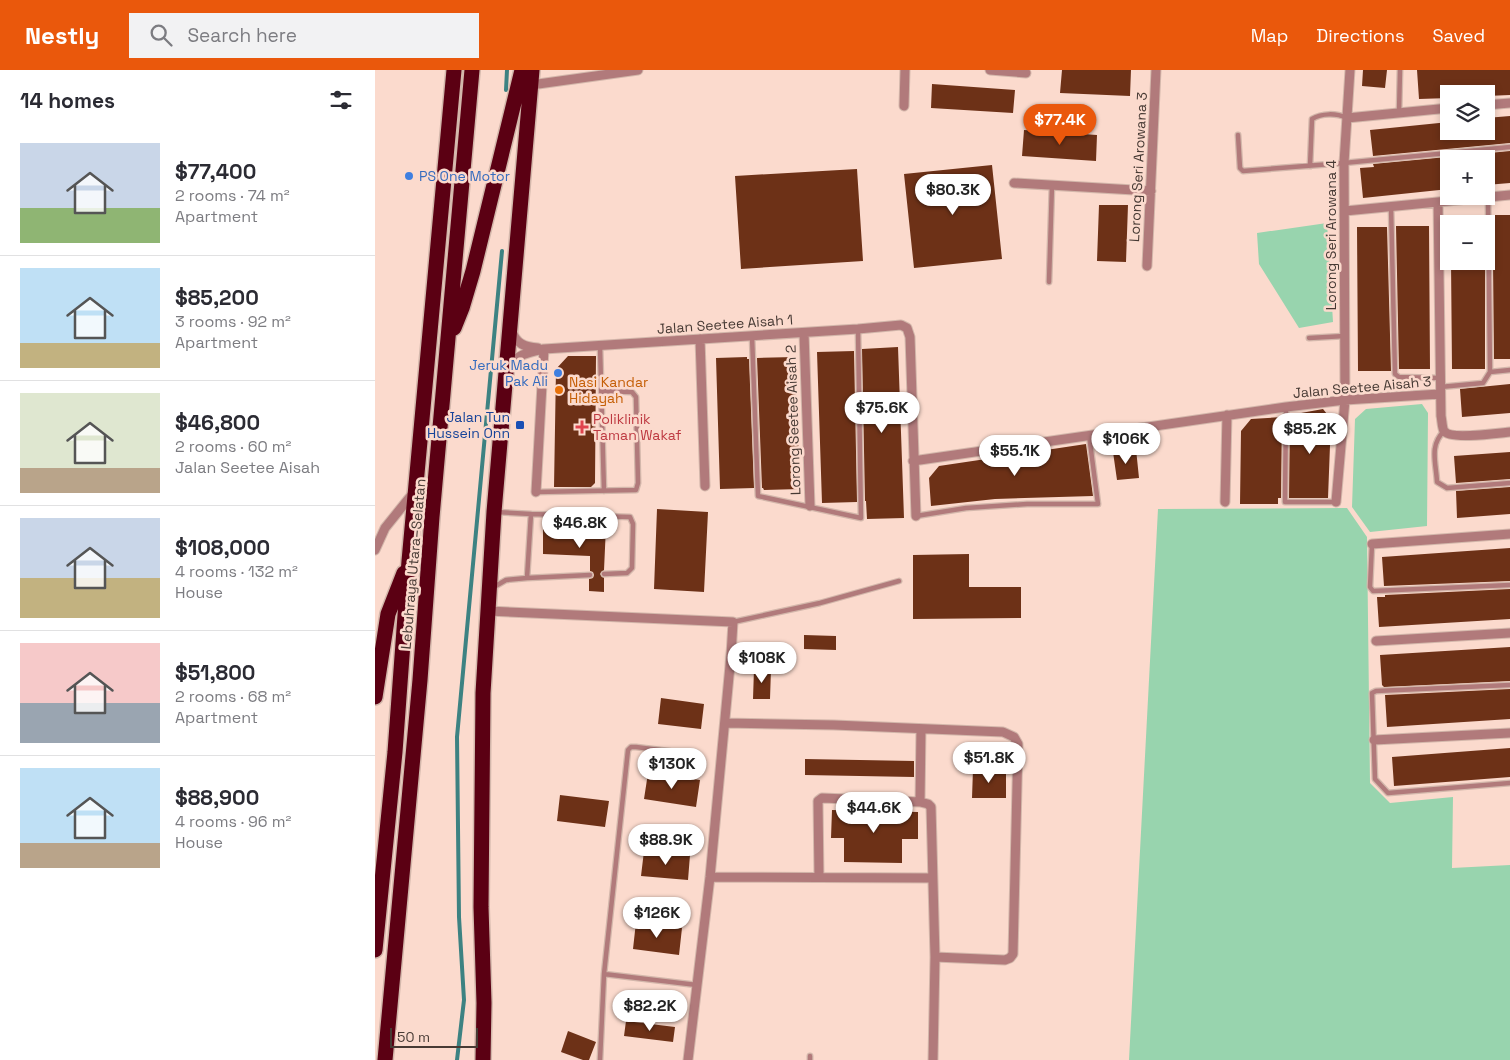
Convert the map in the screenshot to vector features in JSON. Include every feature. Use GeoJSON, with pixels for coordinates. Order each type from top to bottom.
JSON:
{"type":"FeatureCollection","features":[{"type":"Feature","properties":{"kind":"highway","name":"Lebuhraya Utara–Selatan"},"geometry":{"type":"LineString","coordinates":[[375,950],[395,752],[415,490],[453,70]]}},
{"type":"Feature","properties":{"kind":"highway","name":"Lebuhraya Utara–Selatan"},"geometry":{"type":"LineString","coordinates":[[385,1060],[472,70]]}},
{"type":"Feature","properties":{"kind":"highway"},"geometry":{"type":"LineString","coordinates":[[447,343],[462,308],[473,271],[522,70]]}},
{"type":"Feature","properties":{"kind":"highway"},"geometry":{"type":"LineString","coordinates":[[483,1060],[483,693],[494,512],[531,77]]}},
{"type":"Feature","properties":{"kind":"highway"},"geometry":{"type":"LineString","coordinates":[[375,698],[388,614],[409,561]]}},
{"type":"Feature","properties":{"kind":"street"},"geometry":{"type":"LineString","coordinates":[[531,77],[638,70]]}},
{"type":"Feature","properties":{"kind":"street"},"geometry":{"type":"LineString","coordinates":[[904,106],[905,70]]}},
{"type":"Feature","properties":{"kind":"street"},"geometry":{"type":"LineString","coordinates":[[990,70],[1026,71]]}},
{"type":"Feature","properties":{"kind":"street","name":"Lorong Seri Arowana 3"},"geometry":{"type":"LineString","coordinates":[[1147,266],[1156,70]]}},
{"type":"Feature","properties":{"kind":"street","name":"Lorong Seri Arowana 4"},"geometry":{"type":"LineString","coordinates":[[1336,502],[1345,400],[1345,163],[1350,70]]}},
{"type":"Feature","properties":{"kind":"street"},"geometry":{"type":"LineString","coordinates":[[1495,104],[1510,103]]}},
{"type":"Feature","properties":{"kind":"street"},"geometry":{"type":"LineString","coordinates":[[1347,118],[1440,109]]}},
{"type":"Feature","properties":{"kind":"street"},"geometry":{"type":"LineString","coordinates":[[1014,183],[1151,191]]}},
{"type":"Feature","properties":{"kind":"street"},"geometry":{"type":"LineString","coordinates":[[1495,196],[1510,195]]}},
{"type":"Feature","properties":{"kind":"street"},"geometry":{"type":"LineString","coordinates":[[1345,210],[1438,202],[1440,391],[1444,431],[1449,435],[1510,432]]}},
{"type":"Feature","properties":{"kind":"street","name":"Jalan Seetee Aisah 1"},"geometry":{"type":"LineString","coordinates":[[509,321],[513,336],[519,342],[525,346],[544,349]]}},
{"type":"Feature","properties":{"kind":"street","name":"Jalan Seetee Aisah 1"},"geometry":{"type":"LineString","coordinates":[[505,372],[516,358],[544,349],[901,325],[907,328],[910,337],[913,461]]}},
{"type":"Feature","properties":{"kind":"street","name":"Lorong Seetee Aisah 2"},"geometry":{"type":"LineString","coordinates":[[804,333],[810,506]]}},
{"type":"Feature","properties":{"kind":"street"},"geometry":{"type":"LineString","coordinates":[[700,339],[705,486]]}},
{"type":"Feature","properties":{"kind":"street"},"geometry":{"type":"LineString","coordinates":[[536,492],[544,349]]}},
{"type":"Feature","properties":{"kind":"street","name":"Jalan Seetee Aisah 3"},"geometry":{"type":"LineString","coordinates":[[913,461],[1286,407],[1440,391]]}},
{"type":"Feature","properties":{"kind":"street"},"geometry":{"type":"LineString","coordinates":[[1225,502],[1227,415]]}},
{"type":"Feature","properties":{"kind":"street"},"geometry":{"type":"LineString","coordinates":[[913,461],[916,516]]}},
{"type":"Feature","properties":{"kind":"street"},"geometry":{"type":"LineString","coordinates":[[375,550],[385,528],[415,490]]}},
{"type":"Feature","properties":{"kind":"street"},"geometry":{"type":"LineString","coordinates":[[1372,544],[1510,534]]}},
{"type":"Feature","properties":{"kind":"street"},"geometry":{"type":"LineString","coordinates":[[488,611],[733,622],[710,877],[688,1060]]}},
{"type":"Feature","properties":{"kind":"street"},"geometry":{"type":"LineString","coordinates":[[1376,640],[1510,633]]}},
{"type":"Feature","properties":{"kind":"street"},"geometry":{"type":"LineString","coordinates":[[725,723],[1003,732],[1014,738],[1018,744],[1013,954],[1005,960],[935,957]]}},
{"type":"Feature","properties":{"kind":"street"},"geometry":{"type":"LineString","coordinates":[[920,802],[921,729]]}},
{"type":"Feature","properties":{"kind":"street"},"geometry":{"type":"LineString","coordinates":[[1374,740],[1510,733]]}},
{"type":"Feature","properties":{"kind":"street"},"geometry":{"type":"LineString","coordinates":[[819,877],[818,801],[822,798],[920,802],[931,807],[935,957],[933,1060]]}},
{"type":"Feature","properties":{"kind":"street"},"geometry":{"type":"LineString","coordinates":[[710,877],[933,878]]}},
{"type":"Feature","properties":{"kind":"lane"},"geometry":{"type":"LineString","coordinates":[[1399,113],[1400,70]]}},
{"type":"Feature","properties":{"kind":"lane"},"geometry":{"type":"LineString","coordinates":[[1310,166],[1312,119],[1318,115],[1339,114],[1347,118]]}},
{"type":"Feature","properties":{"kind":"lane"},"geometry":{"type":"LineString","coordinates":[[1238,135],[1241,168],[1243,171],[1510,147]]}},
{"type":"Feature","properties":{"kind":"lane"},"geometry":{"type":"LineString","coordinates":[[1049,282],[1052,185]]}},
{"type":"Feature","properties":{"kind":"lane"},"geometry":{"type":"LineString","coordinates":[[1440,391],[1483,383],[1490,372],[1488,205]]}},
{"type":"Feature","properties":{"kind":"lane"},"geometry":{"type":"LineString","coordinates":[[1391,206],[1395,374],[1399,377],[1440,378]]}},
{"type":"Feature","properties":{"kind":"lane"},"geometry":{"type":"LineString","coordinates":[[752,336],[759,496],[861,518],[857,329]]}},
{"type":"Feature","properties":{"kind":"lane"},"geometry":{"type":"LineString","coordinates":[[1309,338],[1345,336]]}},
{"type":"Feature","properties":{"kind":"lane"},"geometry":{"type":"LineString","coordinates":[[600,346],[604,491]]}},
{"type":"Feature","properties":{"kind":"lane"},"geometry":{"type":"LineString","coordinates":[[1490,372],[1510,370]]}},
{"type":"Feature","properties":{"kind":"lane"},"geometry":{"type":"LineString","coordinates":[[536,492],[635,490],[638,483],[636,397],[632,392],[602,391]]}},
{"type":"Feature","properties":{"kind":"lane"},"geometry":{"type":"LineString","coordinates":[[1286,407],[1285,502],[1336,502]]}},
{"type":"Feature","properties":{"kind":"lane"},"geometry":{"type":"LineString","coordinates":[[1444,431],[1437,438],[1434,446],[1437,482],[1447,488],[1510,483]]}},
{"type":"Feature","properties":{"kind":"lane"},"geometry":{"type":"LineString","coordinates":[[916,516],[966,508],[1009,505],[1098,504],[1089,435]]}},
{"type":"Feature","properties":{"kind":"lane"},"geometry":{"type":"LineString","coordinates":[[494,512],[630,517],[633,524],[632,568],[627,573],[604,574]]}},
{"type":"Feature","properties":{"kind":"lane"},"geometry":{"type":"LineString","coordinates":[[527,578],[531,514]]}},
{"type":"Feature","properties":{"kind":"lane"},"geometry":{"type":"LineString","coordinates":[[1372,544],[1370,587],[1373,592],[1510,585]]}},
{"type":"Feature","properties":{"kind":"lane"},"geometry":{"type":"LineString","coordinates":[[489,591],[498,583],[506,580],[589,574]]}},
{"type":"Feature","properties":{"kind":"lane"},"geometry":{"type":"LineString","coordinates":[[733,622],[820,603],[899,581]]}},
{"type":"Feature","properties":{"kind":"lane"},"geometry":{"type":"LineString","coordinates":[[1510,685],[1377,691],[1372,694],[1375,779],[1388,793],[1510,783]]}},
{"type":"Feature","properties":{"kind":"lane"},"geometry":{"type":"LineString","coordinates":[[600,1060],[603,974],[628,750],[631,747],[636,747],[691,754]]}},
{"type":"Feature","properties":{"kind":"lane"},"geometry":{"type":"LineString","coordinates":[[603,974],[698,985]]}},
{"type":"Feature","properties":{"kind":"green space"},"geometry":{"type":"Polygon","coordinates":[[[1327,223],[1333,322],[1299,328],[1259,264],[1257,233],[1327,223]]]}},
{"type":"Feature","properties":{"kind":"green space"},"geometry":{"type":"Polygon","coordinates":[[[1422,404],[1428,413],[1427,526],[1370,532],[1352,507],[1355,419],[1366,409],[1422,404]]]}},
{"type":"Feature","properties":{"kind":"green space"},"geometry":{"type":"Polygon","coordinates":[[[1347,508],[1367,537],[1370,783],[1390,803],[1453,797],[1452,868],[1510,865],[1510,1060],[1129,1060],[1158,509],[1347,508]]]}},
{"type":"Feature","properties":{"kind":"building"},"geometry":{"type":"Polygon","coordinates":[[[1062,70],[1131,70],[1130,96],[1060,93],[1062,70]]]}},
{"type":"Feature","properties":{"kind":"building"},"geometry":{"type":"Polygon","coordinates":[[[1363,70],[1387,70],[1385,88],[1362,86],[1363,70]]]}},
{"type":"Feature","properties":{"kind":"building"},"geometry":{"type":"Polygon","coordinates":[[[1417,70],[1510,70],[1510,95],[1495,96],[1495,85],[1440,85],[1440,98],[1419,99],[1417,70]]]}},
{"type":"Feature","properties":{"kind":"building"},"geometry":{"type":"Polygon","coordinates":[[[932,84],[1015,90],[1013,113],[931,108],[932,84]]]}},
{"type":"Feature","properties":{"kind":"building"},"geometry":{"type":"Polygon","coordinates":[[[1510,116],[1510,143],[1373,156],[1370,130],[1440,123],[1440,140],[1495,140],[1495,117],[1510,116]]]}},
{"type":"Feature","properties":{"kind":"building"},"geometry":{"type":"Polygon","coordinates":[[[1024,130],[1097,135],[1096,161],[1022,156],[1024,130]]]}},
{"type":"Feature","properties":{"kind":"building"},"geometry":{"type":"Polygon","coordinates":[[[1510,151],[1510,183],[1495,184],[1495,152],[1510,151]]]}},
{"type":"Feature","properties":{"kind":"building"},"geometry":{"type":"Polygon","coordinates":[[[1440,158],[1440,190],[1363,198],[1360,168],[1374,167],[1373,164],[1440,158]]]}},
{"type":"Feature","properties":{"kind":"building"},"geometry":{"type":"Polygon","coordinates":[[[992,165],[1002,259],[914,268],[904,174],[992,165]]]}},
{"type":"Feature","properties":{"kind":"building"},"geometry":{"type":"Polygon","coordinates":[[[857,169],[863,261],[741,269],[735,176],[857,169]]]}},
{"type":"Feature","properties":{"kind":"building"},"geometry":{"type":"Polygon","coordinates":[[[1099,205],[1128,205],[1126,262],[1097,261],[1099,205]]]}},
{"type":"Feature","properties":{"kind":"building"},"geometry":{"type":"Polygon","coordinates":[[[1495,215],[1510,215],[1510,359],[1494,359],[1493,270],[1495,270],[1495,215]]]}},
{"type":"Feature","properties":{"kind":"building"},"geometry":{"type":"Polygon","coordinates":[[[1396,226],[1429,226],[1430,369],[1399,369],[1396,226]]]}},
{"type":"Feature","properties":{"kind":"building"},"geometry":{"type":"Polygon","coordinates":[[[1357,227],[1387,227],[1391,371],[1358,371],[1357,227]]]}},
{"type":"Feature","properties":{"kind":"building"},"geometry":{"type":"Polygon","coordinates":[[[1451,270],[1485,270],[1485,369],[1452,369],[1451,270]]]}},
{"type":"Feature","properties":{"kind":"building"},"geometry":{"type":"Polygon","coordinates":[[[898,347],[904,518],[867,519],[862,349],[898,347]]]}},
{"type":"Feature","properties":{"kind":"building"},"geometry":{"type":"Polygon","coordinates":[[[854,351],[857,502],[822,503],[817,352],[854,351]]]}},
{"type":"Feature","properties":{"kind":"building"},"geometry":{"type":"Polygon","coordinates":[[[568,356],[596,356],[595,483],[591,487],[554,487],[556,369],[568,356]]]}},
{"type":"Feature","properties":{"kind":"building"},"geometry":{"type":"Polygon","coordinates":[[[747,357],[749,359],[754,488],[720,489],[716,358],[747,357]]]}},
{"type":"Feature","properties":{"kind":"building"},"geometry":{"type":"Polygon","coordinates":[[[795,357],[800,489],[764,490],[762,488],[757,358],[795,357]]]}},
{"type":"Feature","properties":{"kind":"building"},"geometry":{"type":"Polygon","coordinates":[[[1510,384],[1510,413],[1462,417],[1460,389],[1510,384]]]}},
{"type":"Feature","properties":{"kind":"building"},"geometry":{"type":"Polygon","coordinates":[[[1323,409],[1331,419],[1328,498],[1289,498],[1290,415],[1323,409]]]}},
{"type":"Feature","properties":{"kind":"building"},"geometry":{"type":"Polygon","coordinates":[[[1282,417],[1281,498],[1278,498],[1278,504],[1240,504],[1241,431],[1251,419],[1282,417]]]}},
{"type":"Feature","properties":{"kind":"building"},"geometry":{"type":"Polygon","coordinates":[[[1086,444],[1093,496],[995,499],[931,506],[929,478],[939,466],[1086,444]]]}},
{"type":"Feature","properties":{"kind":"building"},"geometry":{"type":"Polygon","coordinates":[[[1136,449],[1139,478],[1117,480],[1113,452],[1136,449]]]}},
{"type":"Feature","properties":{"kind":"building"},"geometry":{"type":"Polygon","coordinates":[[[1510,452],[1510,479],[1456,483],[1454,456],[1510,452]]]}},
{"type":"Feature","properties":{"kind":"building"},"geometry":{"type":"Polygon","coordinates":[[[1510,487],[1510,514],[1457,518],[1456,491],[1510,487]]]}},
{"type":"Feature","properties":{"kind":"building"},"geometry":{"type":"Polygon","coordinates":[[[657,509],[708,512],[704,592],[654,589],[657,509]]]}},
{"type":"Feature","properties":{"kind":"building"},"geometry":{"type":"Polygon","coordinates":[[[590,526],[606,526],[604,570],[600,574],[604,578],[604,592],[589,591],[589,579],[593,578],[594,575],[590,571],[590,556],[543,554],[543,528],[589,529],[590,526]]]}},
{"type":"Feature","properties":{"kind":"building"},"geometry":{"type":"Polygon","coordinates":[[[1510,548],[1510,581],[1384,586],[1382,557],[1510,548]]]}},
{"type":"Feature","properties":{"kind":"building"},"geometry":{"type":"Polygon","coordinates":[[[969,554],[969,587],[1021,587],[1021,618],[913,619],[913,555],[969,554]]]}},
{"type":"Feature","properties":{"kind":"building"},"geometry":{"type":"Polygon","coordinates":[[[1510,589],[1510,619],[1379,627],[1377,597],[1385,597],[1385,595],[1510,589]]]}},
{"type":"Feature","properties":{"kind":"building"},"geometry":{"type":"Polygon","coordinates":[[[804,635],[836,636],[836,650],[804,649],[804,635]]]}},
{"type":"Feature","properties":{"kind":"building"},"geometry":{"type":"Polygon","coordinates":[[[1510,647],[1510,681],[1384,687],[1382,685],[1380,655],[1510,647]]]}},
{"type":"Feature","properties":{"kind":"building"},"geometry":{"type":"Polygon","coordinates":[[[754,669],[771,669],[770,699],[753,699],[754,669]]]}},
{"type":"Feature","properties":{"kind":"building"},"geometry":{"type":"Polygon","coordinates":[[[1510,689],[1510,719],[1387,727],[1385,695],[1510,689]]]}},
{"type":"Feature","properties":{"kind":"building"},"geometry":{"type":"Polygon","coordinates":[[[661,698],[704,704],[701,729],[658,724],[661,698]]]}},
{"type":"Feature","properties":{"kind":"building"},"geometry":{"type":"Polygon","coordinates":[[[1510,748],[1510,777],[1394,786],[1392,757],[1510,748]]]}},
{"type":"Feature","properties":{"kind":"building"},"geometry":{"type":"Polygon","coordinates":[[[805,759],[914,761],[914,777],[805,775],[805,759]]]}},
{"type":"Feature","properties":{"kind":"building"},"geometry":{"type":"Polygon","coordinates":[[[973,769],[1006,769],[1006,798],[972,798],[973,769]]]}},
{"type":"Feature","properties":{"kind":"building"},"geometry":{"type":"Polygon","coordinates":[[[648,773],[700,780],[696,807],[644,799],[648,773]]]}},
{"type":"Feature","properties":{"kind":"building"},"geometry":{"type":"Polygon","coordinates":[[[560,795],[609,801],[605,827],[557,821],[560,795]]]}},
{"type":"Feature","properties":{"kind":"building"},"geometry":{"type":"Polygon","coordinates":[[[832,810],[918,812],[918,839],[902,839],[902,863],[844,862],[844,838],[831,838],[832,810]]]}},
{"type":"Feature","properties":{"kind":"building"},"geometry":{"type":"Polygon","coordinates":[[[644,851],[690,855],[688,880],[641,876],[644,851]]]}},
{"type":"Feature","properties":{"kind":"building"},"geometry":{"type":"Polygon","coordinates":[[[636,922],[682,928],[679,955],[633,949],[636,922]]]}},
{"type":"Feature","properties":{"kind":"building"},"geometry":{"type":"Polygon","coordinates":[[[626,1021],[675,1027],[673,1042],[624,1036],[626,1021]]]}},
{"type":"Feature","properties":{"kind":"building"},"geometry":{"type":"Polygon","coordinates":[[[568,1031],[596,1042],[589,1060],[583,1060],[561,1052],[568,1031]]]}},
{"type":"Feature","properties":{"kind":"waterway"},"geometry":{"type":"LineString","coordinates":[[506,90],[507,70]]}},
{"type":"Feature","properties":{"kind":"waterway"},"geometry":{"type":"LineString","coordinates":[[457,1060],[464,1000],[459,917],[457,737],[502,251]]}},
{"type":"Feature","properties":{"kind":"place","name":"PS One Motor"},"geometry":{"type":"Point","coordinates":[409,176]}},
{"type":"Feature","properties":{"kind":"place","name":"Jeruk Madu Pak Ali"},"geometry":{"type":"Point","coordinates":[558,373]}},
{"type":"Feature","properties":{"kind":"place","name":"Nasi Kandar Hidayah"},"geometry":{"type":"Point","coordinates":[559,390]}},
{"type":"Feature","properties":{"kind":"place","name":"Jalan Tun Hussein Onn"},"geometry":{"type":"Point","coordinates":[520,425]}},
{"type":"Feature","properties":{"kind":"place","name":"Poliklinik Taman Wakaf"},"geometry":{"type":"Point","coordinates":[582,427]}}]}
